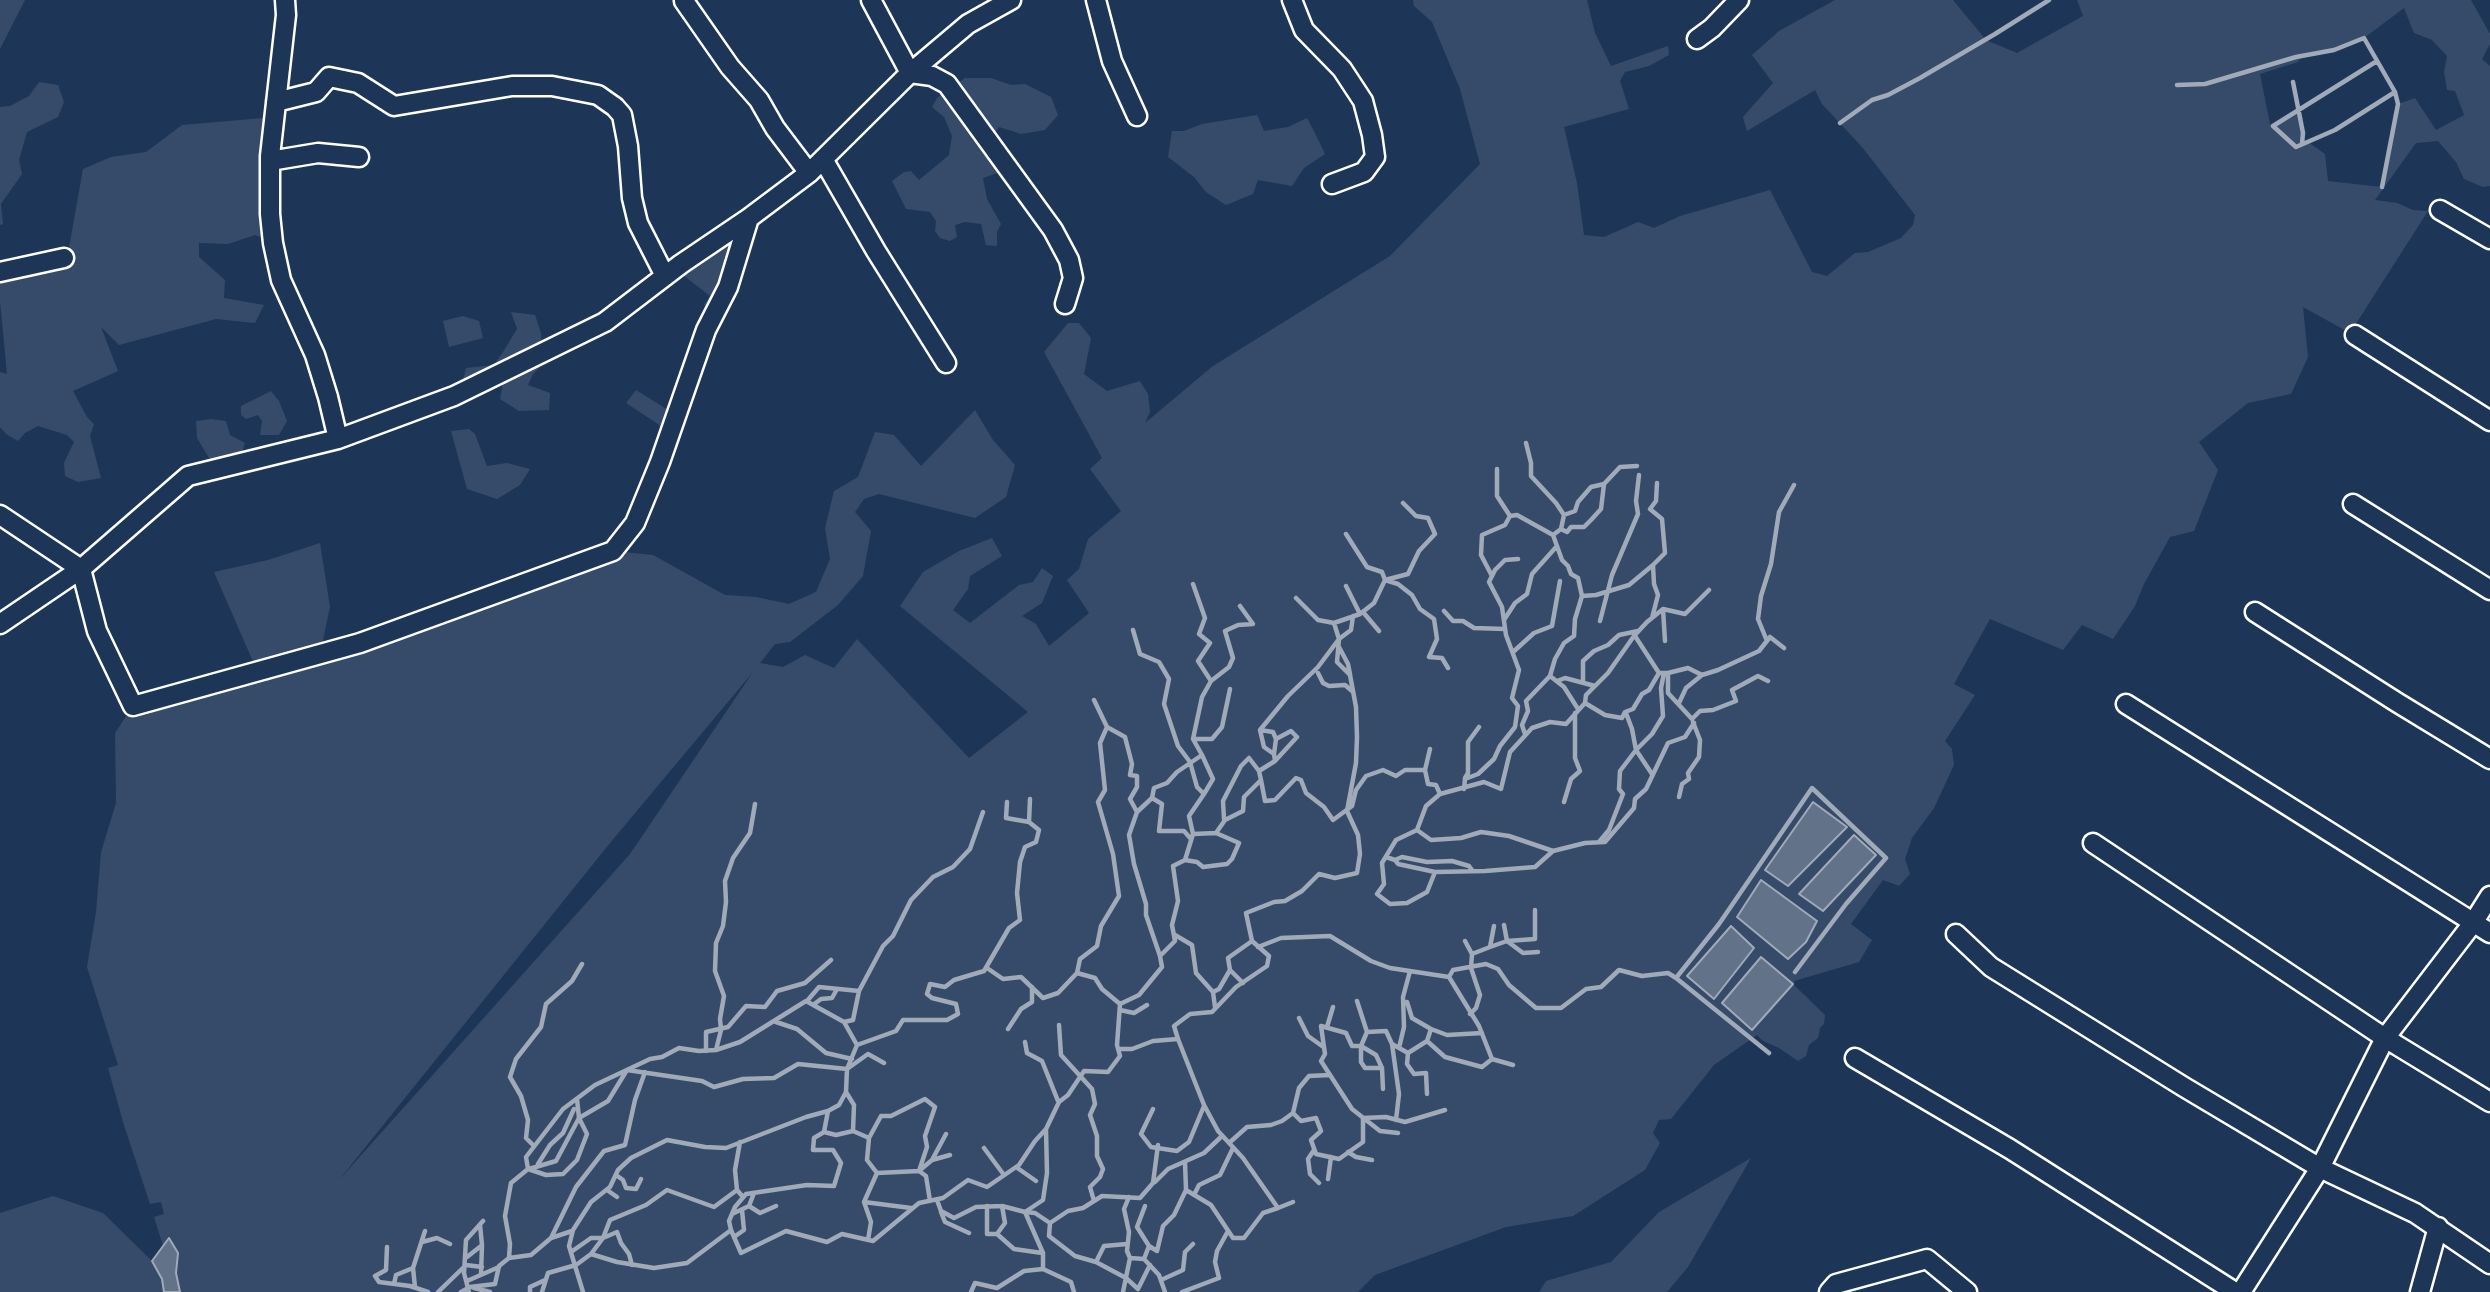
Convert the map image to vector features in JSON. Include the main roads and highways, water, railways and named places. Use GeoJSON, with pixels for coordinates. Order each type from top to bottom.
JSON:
{"type":"FeatureCollection","features":[{"type":"Feature","properties":{"kind":"waterway"},"geometry":{"type":"LineString","coordinates":[[1840,123],[1872,100],[1888,95],[1920,78],[2049,0]]}},
{"type":"Feature","properties":{"kind":"waterway"},"geometry":{"type":"LineString","coordinates":[[2177,85],[2205,84],[2296,57],[2334,50],[2364,38],[2395,92],[2398,104],[2382,187]]}},
{"type":"Feature","properties":{"kind":"waterway"},"geometry":{"type":"LineString","coordinates":[[2377,61],[2273,126],[2296,147],[2335,130],[2395,92]]}},
{"type":"Feature","properties":{"kind":"waterway"},"geometry":{"type":"LineString","coordinates":[[2293,82],[2303,133],[2302,144]]}},
{"type":"Feature","properties":{"kind":"waterway"},"geometry":{"type":"LineString","coordinates":[[1526,443],[1531,476],[1564,515],[1561,529],[1553,535],[1562,560],[1571,574],[1578,578],[1582,596]]}},
{"type":"Feature","properties":{"kind":"waterway"},"geometry":{"type":"LineString","coordinates":[[1564,515],[1575,511],[1578,502],[1591,487],[1604,484],[1620,467],[1637,466]]}},
{"type":"Feature","properties":{"kind":"waterway"},"geometry":{"type":"LineString","coordinates":[[1497,469],[1497,496],[1510,516]]}},
{"type":"Feature","properties":{"kind":"waterway"},"geometry":{"type":"LineString","coordinates":[[1600,621],[1612,575],[1638,514],[1636,501],[1639,475]]}},
{"type":"Feature","properties":{"kind":"waterway"},"geometry":{"type":"LineString","coordinates":[[1653,565],[1665,553],[1662,519],[1650,509],[1656,501],[1657,483]]}},
{"type":"Feature","properties":{"kind":"waterway"},"geometry":{"type":"LineString","coordinates":[[1561,529],[1567,532],[1571,527],[1584,527],[1591,520],[1601,509],[1604,484]]}},
{"type":"Feature","properties":{"kind":"waterway"},"geometry":{"type":"LineString","coordinates":[[1767,641],[1758,619],[1761,596],[1771,564],[1779,512],[1794,485]]}},
{"type":"Feature","properties":{"kind":"waterway"},"geometry":{"type":"LineString","coordinates":[[1334,623],[1360,614],[1374,603],[1385,580],[1408,574],[1419,551],[1435,534],[1428,518],[1416,516],[1403,503]]}},
{"type":"Feature","properties":{"kind":"waterway"},"geometry":{"type":"LineString","coordinates":[[1510,516],[1517,515],[1553,535]]}},
{"type":"Feature","properties":{"kind":"waterway"},"geometry":{"type":"LineString","coordinates":[[1492,576],[1481,555],[1482,535],[1505,525],[1510,516]]}},
{"type":"Feature","properties":{"kind":"waterway"},"geometry":{"type":"LineString","coordinates":[[1346,534],[1367,567],[1382,572],[1385,580],[1398,584],[1412,595],[1420,609],[1434,619],[1437,639],[1429,657],[1442,658],[1448,668]]}},
{"type":"Feature","properties":{"kind":"waterway"},"geometry":{"type":"LineString","coordinates":[[1504,620],[1515,603],[1527,594],[1532,574],[1557,546]]}},
{"type":"Feature","properties":{"kind":"waterway"},"geometry":{"type":"LineString","coordinates":[[1464,789],[1465,779],[1478,774],[1494,759],[1500,746],[1515,727],[1518,706],[1512,698],[1519,670],[1506,635],[1502,607],[1489,582],[1495,570],[1505,560],[1518,559]]}},
{"type":"Feature","properties":{"kind":"waterway"},"geometry":{"type":"LineString","coordinates":[[1525,734],[1522,725],[1528,711],[1526,701],[1550,676],[1564,643],[1574,636],[1575,619],[1582,596],[1596,595],[1629,585],[1653,565],[1654,584],[1658,595],[1652,618]]}},
{"type":"Feature","properties":{"kind":"waterway"},"geometry":{"type":"LineString","coordinates":[[1513,652],[1534,633],[1552,626],[1560,581]]}},
{"type":"Feature","properties":{"kind":"waterway"},"geometry":{"type":"LineString","coordinates":[[1160,956],[1146,915],[1146,904],[1129,835],[1137,812],[1152,798],[1154,788],[1167,783],[1177,772],[1202,755],[1193,739],[1202,697],[1211,681],[1198,661],[1210,643],[1199,634],[1205,618],[1193,584]]}},
{"type":"Feature","properties":{"kind":"waterway"},"geometry":{"type":"LineString","coordinates":[[1346,586],[1360,614]]}},
{"type":"Feature","properties":{"kind":"waterway"},"geometry":{"type":"LineString","coordinates":[[1585,703],[1586,695],[1608,673],[1647,622],[1663,609],[1685,614],[1709,590]]}},
{"type":"Feature","properties":{"kind":"waterway"},"geometry":{"type":"LineString","coordinates":[[1213,992],[1219,989],[1230,970],[1228,958],[1252,941],[1246,913],[1274,902],[1285,901],[1302,891],[1319,874],[1335,878],[1357,873],[1360,854],[1358,835],[1347,811],[1356,763],[1357,737],[1356,707],[1350,675],[1337,662],[1339,639],[1334,623],[1318,620],[1296,598]]}},
{"type":"Feature","properties":{"kind":"waterway"},"geometry":{"type":"LineString","coordinates":[[1211,681],[1229,667],[1233,658],[1225,631],[1238,625],[1253,624],[1240,606]]}},
{"type":"Feature","properties":{"kind":"waterway"},"geometry":{"type":"LineString","coordinates":[[1663,609],[1665,641]]}},
{"type":"Feature","properties":{"kind":"waterway"},"geometry":{"type":"LineString","coordinates":[[1444,611],[1453,621],[1463,621],[1474,628],[1505,629]]}},
{"type":"Feature","properties":{"kind":"waterway"},"geometry":{"type":"LineString","coordinates":[[1363,612],[1379,631]]}},
{"type":"Feature","properties":{"kind":"waterway"},"geometry":{"type":"LineString","coordinates":[[1261,780],[1259,771],[1275,761],[1274,754],[1264,747],[1260,730],[1288,696],[1318,667],[1339,639],[1351,630],[1353,616]]}},
{"type":"Feature","properties":{"kind":"waterway"},"geometry":{"type":"LineString","coordinates":[[1133,630],[1140,654],[1159,662],[1169,679],[1164,704],[1178,746],[1190,762],[1197,787],[1204,794],[1189,816],[1193,834]]}},
{"type":"Feature","properties":{"kind":"waterway"},"geometry":{"type":"LineString","coordinates":[[1583,681],[1583,661],[1619,635],[1638,631]]}},
{"type":"Feature","properties":{"kind":"waterway"},"geometry":{"type":"LineString","coordinates":[[1635,636],[1659,673]]}},
{"type":"Feature","properties":{"kind":"waterway"},"geometry":{"type":"LineString","coordinates":[[1668,673],[1688,668],[1702,675],[1718,670],[1759,651],[1770,637],[1784,648]]}},
{"type":"Feature","properties":{"kind":"waterway"},"geometry":{"type":"LineString","coordinates":[[1339,647],[1350,674]]}},
{"type":"Feature","properties":{"kind":"waterway"},"geometry":{"type":"LineString","coordinates":[[1318,673],[1323,683],[1329,686],[1345,685],[1352,691]]}},
{"type":"Feature","properties":{"kind":"waterway"},"geometry":{"type":"LineString","coordinates":[[1435,872],[1427,892],[1407,903],[1390,904],[1377,894],[1384,884],[1382,863],[1396,840],[1417,830],[1426,806],[1440,794],[1484,782],[1501,789],[1510,752],[1532,728],[1550,722],[1566,724],[1585,703],[1605,715],[1622,718],[1625,712],[1633,709],[1642,694],[1649,690],[1659,673],[1668,673],[1668,693],[1692,719],[1700,711],[1713,710],[1736,701],[1732,690],[1758,676],[1768,681]]}},
{"type":"Feature","properties":{"kind":"waterway"},"geometry":{"type":"LineString","coordinates":[[1599,842],[1609,830],[1623,794],[1619,789],[1620,771],[1652,734],[1663,716],[1661,688],[1664,673]]}},
{"type":"Feature","properties":{"kind":"waterway"},"geometry":{"type":"LineString","coordinates":[[1679,703],[1686,688],[1702,675]]}},
{"type":"Feature","properties":{"kind":"waterway"},"geometry":{"type":"LineString","coordinates":[[1550,676],[1564,687],[1578,709]]}},
{"type":"Feature","properties":{"kind":"waterway"},"geometry":{"type":"LineString","coordinates":[[1557,681],[1565,678],[1595,686]]}},
{"type":"Feature","properties":{"kind":"waterway"},"geometry":{"type":"LineString","coordinates":[[1193,739],[1212,739],[1222,727],[1230,689]]}},
{"type":"Feature","properties":{"kind":"waterway"},"geometry":{"type":"LineString","coordinates":[[1094,700],[1107,727],[1125,737],[1132,764],[1130,775],[1137,776],[1137,787],[1130,799],[1137,812]]}},
{"type":"Feature","properties":{"kind":"waterway"},"geometry":{"type":"LineString","coordinates":[[1564,802],[1571,779],[1580,771],[1575,758],[1575,713]]}},
{"type":"Feature","properties":{"kind":"waterway"},"geometry":{"type":"LineString","coordinates":[[1626,713],[1636,750],[1652,774]]}},
{"type":"Feature","properties":{"kind":"waterway"},"geometry":{"type":"LineString","coordinates":[[1679,797],[1682,784],[1689,779],[1688,773],[1699,757],[1700,740],[1693,722]]}},
{"type":"Feature","properties":{"kind":"waterway"},"geometry":{"type":"LineString","coordinates":[[1417,830],[1431,840],[1461,838],[1481,832],[1509,836],[1553,851],[1585,843],[1605,842],[1634,808],[1635,799],[1646,789],[1668,743],[1685,737],[1694,723]]}},
{"type":"Feature","properties":{"kind":"waterway"},"geometry":{"type":"LineString","coordinates":[[1107,727],[1100,743],[1105,790],[1098,802],[1113,854],[1119,896],[1101,926],[1097,946],[1080,959],[1077,973],[1095,978],[1102,989],[1120,1004]]}},
{"type":"Feature","properties":{"kind":"waterway"},"geometry":{"type":"LineString","coordinates":[[1465,778],[1468,773],[1468,742],[1479,727]]}},
{"type":"Feature","properties":{"kind":"waterway"},"geometry":{"type":"LineString","coordinates":[[1260,730],[1273,732],[1276,739],[1274,754]]}},
{"type":"Feature","properties":{"kind":"waterway"},"geometry":{"type":"LineString","coordinates":[[1275,761],[1297,737],[1291,731],[1276,739]]}},
{"type":"Feature","properties":{"kind":"waterway"},"geometry":{"type":"LineString","coordinates":[[1430,749],[1425,770],[1428,784],[1436,785],[1440,794]]}},
{"type":"Feature","properties":{"kind":"waterway"},"geometry":{"type":"LineString","coordinates":[[1202,755],[1213,779],[1204,794]]}},
{"type":"Feature","properties":{"kind":"waterway"},"geometry":{"type":"LineString","coordinates":[[1224,819],[1223,801],[1241,766],[1249,758],[1259,771]]}},
{"type":"Feature","properties":{"kind":"waterway"},"geometry":{"type":"LineString","coordinates":[[542,1292],[548,1273],[576,1265],[591,1254],[617,1262],[654,1268],[687,1263],[731,1230],[741,1253],[786,1231],[827,1242],[842,1234],[873,1241],[919,1203],[943,1198],[968,1180],[987,1187],[1019,1165],[1046,1129],[1059,1102],[1068,1095],[1084,1071],[1108,1072],[1120,1056],[1117,1045],[1120,1004],[1139,995],[1162,967],[1160,956],[1175,941],[1172,925],[1178,901],[1173,866],[1185,860],[1193,834],[1216,833],[1225,820],[1243,811],[1244,797],[1261,780],[1265,801],[1275,800],[1296,778],[1301,780],[1306,793],[1324,807],[1333,820],[1352,806],[1356,790],[1366,776],[1383,770],[1396,776],[1405,770],[1425,770]]}},
{"type":"Feature","properties":{"kind":"waterway"},"geometry":{"type":"LineString","coordinates":[[1449,977],[1453,970],[1486,964],[1498,969],[1509,985],[1536,1008],[1561,1008],[1586,989],[1601,987],[1619,970],[1642,976],[1668,973],[1676,978],[1719,924],[1812,788],[1886,858],[1846,904],[1795,972]]}},
{"type":"Feature","properties":{"kind":"waterway"},"geometry":{"type":"LineString","coordinates":[[1152,798],[1162,804],[1159,831],[1184,831],[1191,839]]}},
{"type":"Feature","properties":{"kind":"waterway"},"geometry":{"type":"LineString","coordinates":[[731,1230],[729,1221],[735,1207],[746,1194],[807,1185],[834,1186],[841,1163],[833,1150],[813,1150],[814,1138],[824,1132],[828,1111],[839,1105],[846,1092],[847,1069],[857,1045],[896,1031],[903,1020],[947,1020],[958,1014],[956,1004],[932,998],[927,994],[930,984],[945,987],[954,980],[984,971],[1009,928],[1020,920],[1017,893],[1020,862],[1025,847],[1036,842],[1039,830],[1029,822],[1030,799]]}},
{"type":"Feature","properties":{"kind":"waterway"},"geometry":{"type":"LineString","coordinates":[[1007,802],[1006,818],[1029,822]]}},
{"type":"Feature","properties":{"kind":"waterway"},"geometry":{"type":"LineString","coordinates":[[716,1050],[724,996],[715,971],[716,943],[723,926],[725,881],[733,858],[750,833],[755,804]]}},
{"type":"Feature","properties":{"kind":"waterway"},"geometry":{"type":"LineString","coordinates":[[844,1022],[853,1020],[859,991],[883,946],[893,936],[911,900],[933,877],[953,867],[970,849],[983,812]]}},
{"type":"Feature","properties":{"kind":"waterway"},"geometry":{"type":"LineString","coordinates":[[1185,860],[1197,862],[1203,867],[1227,864],[1239,843],[1216,833]]}},
{"type":"Feature","properties":{"kind":"waterway"},"geometry":{"type":"LineString","coordinates":[[1386,857],[1398,864],[1435,872],[1485,871],[1535,867],[1553,851]]}},
{"type":"Feature","properties":{"kind":"waterway"},"geometry":{"type":"LineString","coordinates":[[1395,860],[1402,857],[1427,862],[1452,861],[1469,866],[1472,870]]}},
{"type":"Feature","properties":{"kind":"waterway"},"geometry":{"type":"LineString","coordinates":[[1507,941],[1535,939],[1535,910]]}},
{"type":"Feature","properties":{"kind":"waterway"},"geometry":{"type":"LineString","coordinates":[[1490,947],[1507,941],[1504,925]]}},
{"type":"Feature","properties":{"kind":"waterway"},"geometry":{"type":"LineString","coordinates":[[1472,954],[1490,947],[1494,926]]}},
{"type":"Feature","properties":{"kind":"waterway"},"geometry":{"type":"LineString","coordinates":[[1175,935],[1192,945],[1196,973],[1213,992],[1215,1007]]}},
{"type":"Feature","properties":{"kind":"waterway"},"geometry":{"type":"LineString","coordinates":[[1258,947],[1281,938],[1330,936],[1371,961],[1390,968],[1449,977],[1479,1026],[1492,1059]]}},
{"type":"Feature","properties":{"kind":"waterway"},"geometry":{"type":"LineString","coordinates":[[1178,1039],[1174,1026],[1190,1014],[1212,1012],[1236,987],[1267,966],[1269,956],[1252,941]]}},
{"type":"Feature","properties":{"kind":"waterway"},"geometry":{"type":"LineString","coordinates":[[1465,941],[1472,954],[1471,968],[1480,995],[1476,1008],[1470,1014]]}},
{"type":"Feature","properties":{"kind":"waterway"},"geometry":{"type":"LineString","coordinates":[[1507,941],[1523,953],[1538,952]]}},
{"type":"Feature","properties":{"kind":"waterway"},"geometry":{"type":"LineString","coordinates":[[706,1051],[706,1032],[728,1027],[746,1006],[765,1007],[777,991],[805,983],[831,960]]}},
{"type":"Feature","properties":{"kind":"waterway"},"geometry":{"type":"LineString","coordinates":[[534,1146],[526,1138],[528,1120],[521,1096],[510,1077],[516,1059],[541,1027],[546,1004],[572,981],[582,964]]}},
{"type":"Feature","properties":{"kind":"waterway"},"geometry":{"type":"LineString","coordinates":[[987,968],[1003,979],[1021,977],[1043,998],[1058,993],[1077,973]]}},
{"type":"Feature","properties":{"kind":"waterway"},"geometry":{"type":"LineString","coordinates":[[1230,970],[1243,983]]}},
{"type":"Feature","properties":{"kind":"waterway"},"geometry":{"type":"LineString","coordinates":[[1399,1048],[1404,1027],[1403,997],[1410,971]]}},
{"type":"Feature","properties":{"kind":"waterway"},"geometry":{"type":"LineString","coordinates":[[1676,978],[1769,1053]]}},
{"type":"Feature","properties":{"kind":"waterway"},"geometry":{"type":"LineString","coordinates":[[807,1001],[819,987],[859,991]]}},
{"type":"Feature","properties":{"kind":"waterway"},"geometry":{"type":"LineString","coordinates":[[1008,1029],[1021,1009],[1032,1002],[1032,987]]}},
{"type":"Feature","properties":{"kind":"waterway"},"geometry":{"type":"LineString","coordinates":[[813,1005],[821,999],[832,998],[837,989]]}},
{"type":"Feature","properties":{"kind":"waterway"},"geometry":{"type":"LineString","coordinates":[[509,1258],[510,1244],[505,1216],[511,1183],[528,1169],[526,1157],[563,1109],[595,1085],[679,1048],[716,1050],[740,1042],[806,1001],[844,1022],[857,1045]]}},
{"type":"Feature","properties":{"kind":"waterway"},"geometry":{"type":"LineString","coordinates":[[1357,1001],[1367,1032]]}},
{"type":"Feature","properties":{"kind":"waterway"},"geometry":{"type":"LineString","coordinates":[[1407,1002],[1412,1018],[1431,1029]]}},
{"type":"Feature","properties":{"kind":"waterway"},"geometry":{"type":"LineString","coordinates":[[1120,1010],[1134,1013],[1147,1005]]}},
{"type":"Feature","properties":{"kind":"waterway"},"geometry":{"type":"LineString","coordinates":[[1327,1027],[1333,1007]]}},
{"type":"Feature","properties":{"kind":"waterway"},"geometry":{"type":"LineString","coordinates":[[1299,1018],[1308,1036],[1322,1046]]}},
{"type":"Feature","properties":{"kind":"waterway"},"geometry":{"type":"LineString","coordinates":[[776,1022],[797,1029],[826,1053],[852,1059]]}},
{"type":"Feature","properties":{"kind":"waterway"},"geometry":{"type":"LineString","coordinates":[[1059,1025],[1061,1055],[1092,1089],[1095,1104],[1090,1115],[1097,1136],[1097,1156],[1103,1169],[1100,1177],[1090,1187],[1094,1201]]}},
{"type":"Feature","properties":{"kind":"waterway"},"geometry":{"type":"LineString","coordinates":[[1398,1133],[1380,1131],[1352,1109],[1321,1061],[1325,1054],[1321,1026],[1346,1033],[1352,1046],[1361,1046],[1367,1032],[1386,1031],[1392,1044],[1408,1053],[1427,1041],[1445,1057],[1482,1067],[1492,1059],[1513,1065]]}},
{"type":"Feature","properties":{"kind":"waterway"},"geometry":{"type":"LineString","coordinates":[[1427,1041],[1431,1029],[1447,1035],[1482,1033]]}},
{"type":"Feature","properties":{"kind":"waterway"},"geometry":{"type":"LineString","coordinates":[[1118,1049],[1132,1049],[1153,1041],[1178,1039],[1204,1105],[1218,1131],[1243,1158],[1278,1208],[1293,1202]]}},
{"type":"Feature","properties":{"kind":"waterway"},"geometry":{"type":"LineString","coordinates":[[1025,1042],[1027,1053],[1042,1061],[1058,1101]]}},
{"type":"Feature","properties":{"kind":"waterway"},"geometry":{"type":"LineString","coordinates":[[1392,1044],[1399,1094],[1396,1120]]}},
{"type":"Feature","properties":{"kind":"waterway"},"geometry":{"type":"LineString","coordinates":[[1361,1046],[1376,1055],[1382,1068],[1383,1089]]}},
{"type":"Feature","properties":{"kind":"waterway"},"geometry":{"type":"LineString","coordinates":[[1361,1046],[1361,1062],[1365,1068],[1382,1068]]}},
{"type":"Feature","properties":{"kind":"waterway"},"geometry":{"type":"LineString","coordinates":[[1408,1053],[1407,1064],[1414,1074],[1426,1073],[1427,1094]]}},
{"type":"Feature","properties":{"kind":"waterway"},"geometry":{"type":"LineString","coordinates":[[528,1169],[546,1175],[563,1174],[577,1160],[587,1134],[579,1118],[608,1101],[627,1070],[702,1081],[714,1087],[743,1079],[774,1078],[798,1064],[847,1069],[868,1054],[884,1063]]}},
{"type":"Feature","properties":{"kind":"waterway"},"geometry":{"type":"LineString","coordinates":[[551,1238],[576,1187],[604,1151],[625,1145],[635,1100],[645,1072]]}},
{"type":"Feature","properties":{"kind":"waterway"},"geometry":{"type":"LineString","coordinates":[[1229,1143],[1247,1127],[1282,1121],[1293,1113],[1299,1088],[1309,1076],[1329,1075]]}},
{"type":"Feature","properties":{"kind":"waterway"},"geometry":{"type":"LineString","coordinates":[[846,1092],[854,1105],[853,1131]]}},
{"type":"Feature","properties":{"kind":"waterway"},"geometry":{"type":"LineString","coordinates":[[529,1169],[556,1161],[579,1118],[577,1099]]}},
{"type":"Feature","properties":{"kind":"waterway"},"geometry":{"type":"LineString","coordinates":[[824,1132],[836,1135],[853,1131],[869,1138],[881,1116],[891,1116],[925,1099],[935,1107],[925,1136],[927,1147],[919,1171],[926,1176],[930,1201]]}},
{"type":"Feature","properties":{"kind":"waterway"},"geometry":{"type":"LineString","coordinates":[[1153,1109],[1141,1134],[1151,1147],[1177,1151],[1189,1142],[1204,1106]]}},
{"type":"Feature","properties":{"kind":"waterway"},"geometry":{"type":"LineString","coordinates":[[538,1164],[550,1145],[563,1133],[574,1109]]}},
{"type":"Feature","properties":{"kind":"waterway"},"geometry":{"type":"LineString","coordinates":[[1293,1113],[1301,1121],[1316,1118],[1321,1131],[1311,1140],[1316,1154],[1339,1159],[1363,1142],[1363,1118],[1386,1117],[1405,1122],[1445,1110]]}},
{"type":"Feature","properties":{"kind":"waterway"},"geometry":{"type":"LineString","coordinates":[[583,1292],[569,1246],[573,1230],[591,1202],[610,1187],[618,1170],[631,1158],[667,1140],[726,1148],[828,1111]]}},
{"type":"Feature","properties":{"kind":"waterway"},"geometry":{"type":"LineString","coordinates":[[937,1200],[941,1211],[954,1218],[976,1207],[1002,1206],[1025,1212],[1043,1200],[1047,1173],[1046,1130]]}},
{"type":"Feature","properties":{"kind":"waterway"},"geometry":{"type":"LineString","coordinates":[[932,1160],[946,1134]]}},
{"type":"Feature","properties":{"kind":"waterway"},"geometry":{"type":"LineString","coordinates":[[1155,1182],[1168,1169],[1204,1153],[1222,1136]]}},
{"type":"Feature","properties":{"kind":"waterway"},"geometry":{"type":"LineString","coordinates":[[868,1240],[871,1222],[864,1202],[877,1173],[867,1160],[869,1138]]}},
{"type":"Feature","properties":{"kind":"waterway"},"geometry":{"type":"LineString","coordinates":[[740,1142],[735,1170],[737,1190],[743,1197]]}},
{"type":"Feature","properties":{"kind":"waterway"},"geometry":{"type":"LineString","coordinates":[[1074,1292],[1071,1282],[1043,1269],[1043,1253],[1025,1212],[1035,1213],[1050,1223],[1068,1211],[1083,1208],[1102,1196],[1140,1198],[1153,1183],[1158,1145]]}},
{"type":"Feature","properties":{"kind":"waterway"},"geometry":{"type":"LineString","coordinates":[[984,1148],[1004,1175]]}},
{"type":"Feature","properties":{"kind":"waterway"},"geometry":{"type":"LineString","coordinates":[[1194,1195],[1199,1185],[1220,1175],[1233,1148]]}},
{"type":"Feature","properties":{"kind":"waterway"},"geometry":{"type":"LineString","coordinates":[[1314,1150],[1308,1159],[1310,1174],[1319,1183]]}},
{"type":"Feature","properties":{"kind":"waterway"},"geometry":{"type":"LineString","coordinates":[[1348,1152],[1356,1157],[1372,1160]]}},
{"type":"Feature","properties":{"kind":"waterway"},"geometry":{"type":"LineString","coordinates":[[877,1173],[919,1171],[932,1160],[950,1155]]}},
{"type":"Feature","properties":{"kind":"waterway"},"geometry":{"type":"LineString","coordinates":[[1328,1179],[1331,1157]]}},
{"type":"Feature","properties":{"kind":"waterway"},"geometry":{"type":"LineString","coordinates":[[1185,1162],[1186,1190]]}},
{"type":"Feature","properties":{"kind":"waterway"},"geometry":{"type":"LineString","coordinates":[[1016,1167],[1036,1181]]}},
{"type":"Feature","properties":{"kind":"waterway"},"geometry":{"type":"LineString","coordinates":[[616,1175],[623,1180],[626,1188],[636,1189],[641,1179]]}},
{"type":"Feature","properties":{"kind":"waterway"},"geometry":{"type":"LineString","coordinates":[[607,1190],[617,1197]]}},
{"type":"Feature","properties":{"kind":"waterway"},"geometry":{"type":"LineString","coordinates":[[591,1254],[603,1238],[610,1220],[646,1205],[667,1190],[714,1207],[737,1190]]}},
{"type":"Feature","properties":{"kind":"waterway"},"geometry":{"type":"LineString","coordinates":[[1149,1246],[1157,1251],[1163,1226],[1174,1215],[1186,1190],[1211,1205],[1233,1238],[1244,1238],[1263,1213],[1278,1208]]}},
{"type":"Feature","properties":{"kind":"waterway"},"geometry":{"type":"LineString","coordinates":[[732,1214],[749,1206],[754,1193]]}},
{"type":"Feature","properties":{"kind":"waterway"},"geometry":{"type":"LineString","coordinates":[[1129,1197],[1124,1209],[1129,1232],[1127,1251],[1130,1258]]}},
{"type":"Feature","properties":{"kind":"waterway"},"geometry":{"type":"LineString","coordinates":[[864,1202],[911,1208]]}},
{"type":"Feature","properties":{"kind":"waterway"},"geometry":{"type":"LineString","coordinates":[[749,1206],[760,1213],[776,1206]]}},
{"type":"Feature","properties":{"kind":"waterway"},"geometry":{"type":"LineString","coordinates":[[987,1206],[987,1234],[997,1234],[1014,1249],[1042,1253]]}},
{"type":"Feature","properties":{"kind":"waterway"},"geometry":{"type":"LineString","coordinates":[[997,1234],[1005,1223],[1002,1206]]}},
{"type":"Feature","properties":{"kind":"waterway"},"geometry":{"type":"LineString","coordinates":[[1123,1292],[1130,1258],[1144,1259],[1149,1246],[1137,1227],[1145,1206]]}},
{"type":"Feature","properties":{"kind":"waterway"},"geometry":{"type":"LineString","coordinates":[[734,1237],[744,1230],[742,1210]]}},
{"type":"Feature","properties":{"kind":"waterway"},"geometry":{"type":"LineString","coordinates":[[941,1212],[945,1222],[969,1233]]}},
{"type":"Feature","properties":{"kind":"waterway"},"geometry":{"type":"LineString","coordinates":[[469,1292],[464,1273],[466,1240],[483,1221]]}},
{"type":"Feature","properties":{"kind":"waterway"},"geometry":{"type":"LineString","coordinates":[[1050,1223],[1049,1236],[1075,1256],[1096,1262],[1104,1246],[1127,1244]]}},
{"type":"Feature","properties":{"kind":"waterway"},"geometry":{"type":"LineString","coordinates":[[480,1225],[481,1275]]}},
{"type":"Feature","properties":{"kind":"waterway"},"geometry":{"type":"LineString","coordinates":[[415,1287],[413,1268],[425,1231]]}},
{"type":"Feature","properties":{"kind":"waterway"},"geometry":{"type":"LineString","coordinates":[[461,1292],[470,1287],[495,1284],[499,1266],[509,1258],[531,1255],[551,1238],[572,1231]]}},
{"type":"Feature","properties":{"kind":"waterway"},"geometry":{"type":"LineString","coordinates":[[1182,1292],[1219,1278],[1215,1262],[1217,1251],[1228,1231]]}},
{"type":"Feature","properties":{"kind":"waterway"},"geometry":{"type":"LineString","coordinates":[[571,1252],[591,1238],[603,1238],[617,1232],[632,1265]]}},
{"type":"Feature","properties":{"kind":"waterway"},"geometry":{"type":"LineString","coordinates":[[422,1242],[437,1238],[450,1244]]}},
{"type":"Feature","properties":{"kind":"waterway"},"geometry":{"type":"LineString","coordinates":[[1161,1280],[1183,1270],[1185,1252],[1193,1244]]}},
{"type":"Feature","properties":{"kind":"waterway"},"geometry":{"type":"LineString","coordinates":[[467,1257],[481,1246]]}},
{"type":"Feature","properties":{"kind":"waterway"},"geometry":{"type":"LineString","coordinates":[[387,1247],[386,1270],[375,1276],[379,1282],[410,1286],[428,1292]]}},
{"type":"Feature","properties":{"kind":"waterway"},"geometry":{"type":"LineString","coordinates":[[1144,1259],[1159,1275],[1165,1292]]}},
{"type":"Feature","properties":{"kind":"waterway"},"geometry":{"type":"LineString","coordinates":[[1096,1262],[1126,1278],[1138,1289],[1150,1265]]}},
{"type":"Feature","properties":{"kind":"waterway"},"geometry":{"type":"LineString","coordinates":[[438,1292],[466,1265],[482,1267]]}},
{"type":"Feature","properties":{"kind":"waterway"},"geometry":{"type":"LineString","coordinates":[[467,1281],[499,1267]]}},
{"type":"Feature","properties":{"kind":"waterway"},"geometry":{"type":"LineString","coordinates":[[394,1284],[396,1275],[413,1268]]}},
{"type":"Feature","properties":{"kind":"waterway"},"geometry":{"type":"LineString","coordinates":[[971,1292],[975,1283],[997,1288],[1024,1271],[1043,1269]]}},
{"type":"Feature","properties":{"kind":"waterway"},"geometry":{"type":"LineString","coordinates":[[530,1292],[530,1287],[545,1280]]}},
{"type":"Feature","properties":{"kind":"waterway"},"geometry":{"type":"LineString","coordinates":[[474,1288],[490,1292]]}}]}
